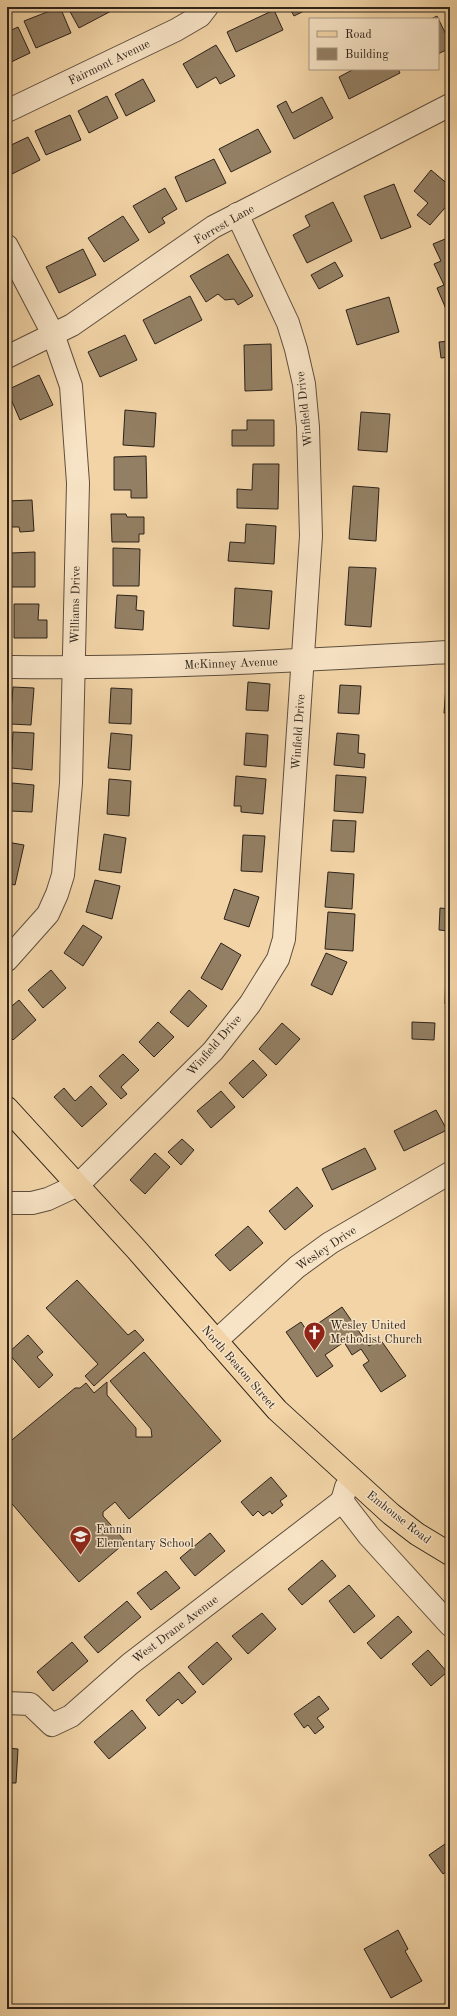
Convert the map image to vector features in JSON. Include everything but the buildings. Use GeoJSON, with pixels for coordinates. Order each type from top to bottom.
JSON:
{"type":"FeatureCollection","features":[{"type":"Feature","properties":{"kind":"main road","name":"North Beaton Street"},"geometry":{"type":"LineString","coordinates":[[7,1108],[78,1185],[277,1410],[350,1477]]}},
{"type":"Feature","properties":{"kind":"main road","name":"Emhouse Road"},"geometry":{"type":"LineString","coordinates":[[350,1477],[391,1514],[417,1534],[450,1554]]}},
{"type":"Feature","properties":{"kind":"street","name":"Fairmont Avenue"},"geometry":{"type":"LineString","coordinates":[[7,111],[176,30],[200,16],[207,7]]}},
{"type":"Feature","properties":{"kind":"street","name":"Forrest Lane"},"geometry":{"type":"LineString","coordinates":[[7,358],[72,325],[213,228],[237,214],[449,108]]}},
{"type":"Feature","properties":{"kind":"street","name":"Winfield Drive"},"geometry":{"type":"LineString","coordinates":[[7,1203],[32,1203],[48,1200],[78,1185],[213,1051],[250,1004],[278,959],[284,939],[311,536],[308,427],[304,384],[288,323],[237,214]]}},
{"type":"Feature","properties":{"kind":"street","name":"Williams Drive"},"geometry":{"type":"LineString","coordinates":[[7,246],[53,334],[71,386],[76,436],[78,483],[71,783],[63,875],[58,894],[48,914],[7,960]]}},
{"type":"Feature","properties":{"kind":"street","name":"McKinney Avenue"},"geometry":{"type":"LineString","coordinates":[[12,667],[74,668],[209,665],[450,652]]}},
{"type":"Feature","properties":{"kind":"street","name":"Wesley Drive"},"geometry":{"type":"LineString","coordinates":[[216,1341],[297,1267],[330,1243],[450,1173]]}},
{"type":"Feature","properties":{"kind":"street"},"geometry":{"type":"LineString","coordinates":[[350,1477],[342,1501],[370,1536],[450,1625]]}},
{"type":"Feature","properties":{"kind":"street","name":"West Drane Avenue"},"geometry":{"type":"LineString","coordinates":[[7,1703],[30,1704],[52,1725],[71,1716],[130,1664],[342,1501]]}},
{"type":"Feature","properties":{"kind":"place","name":"Wesley United Methodist Church"},"geometry":{"type":"Point","coordinates":[315,1352]}},
{"type":"Feature","properties":{"kind":"place","name":"Fannin Elementary School"},"geometry":{"type":"Point","coordinates":[80,1556]}}]}
